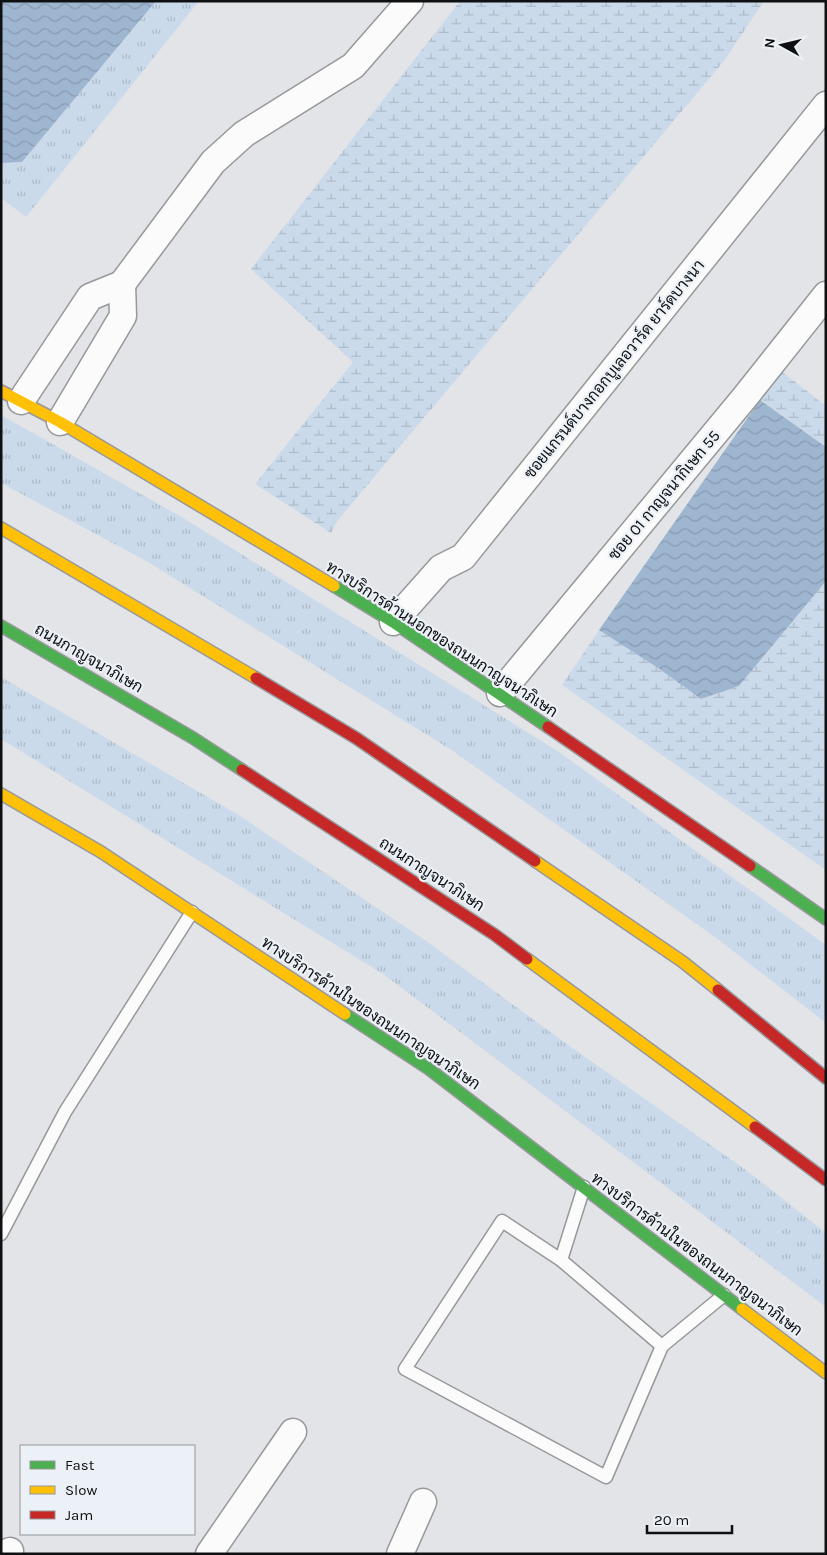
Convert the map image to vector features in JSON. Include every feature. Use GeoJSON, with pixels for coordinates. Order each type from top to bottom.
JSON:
{"type":"FeatureCollection","features":[{"type":"Feature","properties":{"kind":"main road","name":"ทางบริการด้านนอกของถนนกาญจนาภิเษก"},"geometry":{"type":"LineString","coordinates":[[11,396],[60,422],[393,622],[500,693],[826,919]]}},
{"type":"Feature","properties":{"kind":"main road"},"geometry":{"type":"LineString","coordinates":[[1,528],[356,738],[683,962],[826,1078]]}},
{"type":"Feature","properties":{"kind":"main road","name":"ถนนกาญจนาภิเษก"},"geometry":{"type":"LineString","coordinates":[[1,626],[193,738],[495,935],[826,1180]]}},
{"type":"Feature","properties":{"kind":"main road","name":"ทางบริการด้านในของถนนกาญจนาภิเษก"},"geometry":{"type":"LineString","coordinates":[[1,794],[101,852],[430,1069],[826,1372]]}},
{"type":"Feature","properties":{"kind":"street"},"geometry":{"type":"LineString","coordinates":[[11,396],[90,298],[122,284],[213,162],[244,134],[353,66],[410,1]]}},
{"type":"Feature","properties":{"kind":"street","name":"ซอยแกรนด์บางกอกบูเลอวาร์ด ยาร์ดบางนา"},"geometry":{"type":"LineString","coordinates":[[393,622],[441,568],[463,558],[826,105]]}},
{"type":"Feature","properties":{"kind":"street"},"geometry":{"type":"LineString","coordinates":[[60,422],[124,316],[122,284]]}},
{"type":"Feature","properties":{"kind":"street","name":"ซอย 01 กาญจนากิเษก 55"},"geometry":{"type":"LineString","coordinates":[[500,693],[745,397],[826,295]]}},
{"type":"Feature","properties":{"kind":"street"},"geometry":{"type":"LineString","coordinates":[[209,1554],[293,1432]]}},
{"type":"Feature","properties":{"kind":"street"},"geometry":{"type":"LineString","coordinates":[[400,1554],[423,1502]]}},
{"type":"Feature","properties":{"kind":"lane"},"geometry":{"type":"LineString","coordinates":[[1,1234],[64,1112],[192,912]]}},
{"type":"Feature","properties":{"kind":"lane"},"geometry":{"type":"LineString","coordinates":[[561,1260],[584,1188]]}},
{"type":"Feature","properties":{"kind":"lane"},"geometry":{"type":"LineString","coordinates":[[662,1346],[561,1260],[502,1221],[405,1370],[606,1477],[662,1346],[724,1295]]}},
{"type":"Feature","properties":{"kind":"green space"},"geometry":{"type":"Polygon","coordinates":[[[156,1],[199,1],[26,217],[1,198],[1,163],[22,162],[156,1]]]}},
{"type":"Feature","properties":{"kind":"green space"},"geometry":{"type":"Polygon","coordinates":[[[460,1],[764,1],[724,61],[338,520],[331,533],[255,484],[353,362],[251,269],[460,1]]]}},
{"type":"Feature","properties":{"kind":"green space"},"geometry":{"type":"Polygon","coordinates":[[[781,371],[826,406],[826,447],[760,400],[781,371]]]}},
{"type":"Feature","properties":{"kind":"green space"},"geometry":{"type":"Polygon","coordinates":[[[1,415],[185,519],[559,752],[826,945],[826,1023],[719,940],[453,751],[148,562],[1,483],[1,415]]]}},
{"type":"Feature","properties":{"kind":"green space"},"geometry":{"type":"Polygon","coordinates":[[[826,581],[826,870],[562,685],[599,630],[658,668],[701,699],[739,686],[826,581]]]}},
{"type":"Feature","properties":{"kind":"green space"},"geometry":{"type":"Polygon","coordinates":[[[1,677],[237,814],[422,938],[564,1042],[746,1170],[826,1233],[826,1307],[383,974],[1,739],[1,677]]]}},
{"type":"Feature","properties":{"kind":"water"},"geometry":{"type":"Polygon","coordinates":[[[1,1],[156,1],[22,162],[1,163],[1,1]]]}},
{"type":"Feature","properties":{"kind":"water"},"geometry":{"type":"Polygon","coordinates":[[[760,400],[826,447],[826,581],[739,686],[701,699],[658,668],[599,630],[760,400]]]}},
{"type":"Feature","properties":{"kind":"traffic: fast"},"geometry":{"type":"LineString","coordinates":[[334,586],[393,622],[548,727]]}},
{"type":"Feature","properties":{"kind":"traffic: fast"},"geometry":{"type":"LineString","coordinates":[[1,626],[193,738],[242,770]]}},
{"type":"Feature","properties":{"kind":"traffic: fast"},"geometry":{"type":"LineString","coordinates":[[750,866],[826,919]]}},
{"type":"Feature","properties":{"kind":"traffic: fast"},"geometry":{"type":"LineString","coordinates":[[345,1014],[429,1069],[742,1309]]}},
{"type":"Feature","properties":{"kind":"traffic: slow"},"geometry":{"type":"LineString","coordinates":[[1,391],[60,422],[334,586]]}},
{"type":"Feature","properties":{"kind":"traffic: slow"},"geometry":{"type":"LineString","coordinates":[[1,528],[256,678]]}},
{"type":"Feature","properties":{"kind":"traffic: slow"},"geometry":{"type":"LineString","coordinates":[[1,794],[101,852],[345,1014]]}},
{"type":"Feature","properties":{"kind":"traffic: slow"},"geometry":{"type":"LineString","coordinates":[[535,861],[683,962],[718,990]]}},
{"type":"Feature","properties":{"kind":"traffic: slow"},"geometry":{"type":"LineString","coordinates":[[527,959],[755,1127]]}},
{"type":"Feature","properties":{"kind":"traffic: slow"},"geometry":{"type":"LineString","coordinates":[[742,1309],[826,1373]]}},
{"type":"Feature","properties":{"kind":"traffic: jam"},"geometry":{"type":"LineString","coordinates":[[256,678],[356,738],[535,861]]}},
{"type":"Feature","properties":{"kind":"traffic: jam"},"geometry":{"type":"LineString","coordinates":[[548,727],[750,866]]}},
{"type":"Feature","properties":{"kind":"traffic: jam"},"geometry":{"type":"LineString","coordinates":[[242,770],[495,935],[527,959]]}},
{"type":"Feature","properties":{"kind":"traffic: jam"},"geometry":{"type":"LineString","coordinates":[[718,990],[826,1078]]}},
{"type":"Feature","properties":{"kind":"traffic: jam"},"geometry":{"type":"LineString","coordinates":[[755,1127],[826,1180]]}}]}
